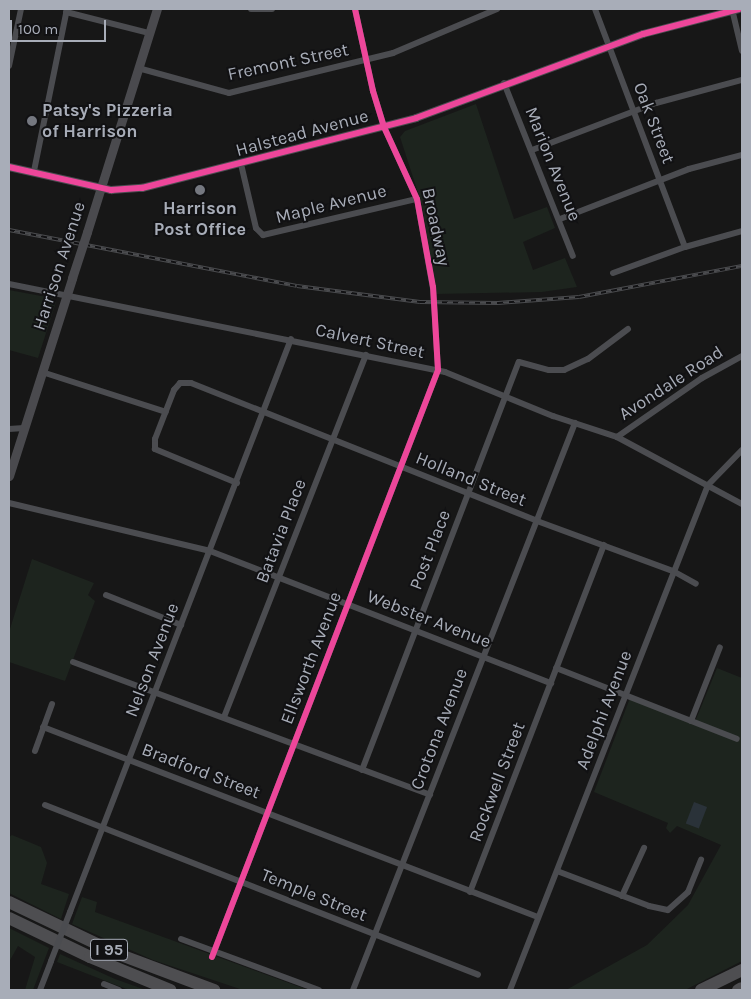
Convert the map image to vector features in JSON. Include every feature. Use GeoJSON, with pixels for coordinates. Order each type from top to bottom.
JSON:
{"type":"FeatureCollection","features":[{"type":"Feature","properties":{"kind":"highway","name":"I 95"},"geometry":{"type":"LineString","coordinates":[[9,902],[118,954],[214,990]]}},
{"type":"Feature","properties":{"kind":"highway","name":"I 95"},"geometry":{"type":"LineString","coordinates":[[9,918],[90,957],[170,990]]}},
{"type":"Feature","properties":{"kind":"highway"},"geometry":{"type":"LineString","coordinates":[[701,990],[742,970]]}},
{"type":"Feature","properties":{"kind":"highway"},"geometry":{"type":"LineString","coordinates":[[738,990],[742,988]]}},
{"type":"Feature","properties":{"kind":"main road","name":"Harrison Avenue"},"geometry":{"type":"LineString","coordinates":[[9,476],[157,9]]}},
{"type":"Feature","properties":{"kind":"street"},"geometry":{"type":"LineString","coordinates":[[9,66],[21,9]]}},
{"type":"Feature","properties":{"kind":"street"},"geometry":{"type":"LineString","coordinates":[[251,9],[272,9]]}},
{"type":"Feature","properties":{"kind":"street","name":"Broadway"},"geometry":{"type":"LineString","coordinates":[[356,9],[366,61],[384,127],[417,199],[433,289],[438,370]]}},
{"type":"Feature","properties":{"kind":"street","name":"Fremont Street"},"geometry":{"type":"LineString","coordinates":[[138,68],[229,94],[366,61],[428,40],[497,9]]}},
{"type":"Feature","properties":{"kind":"street","name":"Oak Street"},"geometry":{"type":"LineString","coordinates":[[595,9],[685,247]]}},
{"type":"Feature","properties":{"kind":"street"},"geometry":{"type":"LineString","coordinates":[[735,9],[742,51]]}},
{"type":"Feature","properties":{"kind":"street","name":"Halstead Avenue"},"geometry":{"type":"LineString","coordinates":[[9,167],[120,191],[142,188],[384,127],[462,103],[504,83],[660,28],[735,9]]}},
{"type":"Feature","properties":{"kind":"street"},"geometry":{"type":"LineString","coordinates":[[34,171],[66,10],[149,33]]}},
{"type":"Feature","properties":{"kind":"street"},"geometry":{"type":"LineString","coordinates":[[532,150],[656,103],[742,80]]}},
{"type":"Feature","properties":{"kind":"street","name":"Marion Avenue"},"geometry":{"type":"LineString","coordinates":[[504,83],[560,219],[573,256]]}},
{"type":"Feature","properties":{"kind":"street"},"geometry":{"type":"LineString","coordinates":[[560,219],[660,180],[742,155]]}},
{"type":"Feature","properties":{"kind":"street","name":"Maple Avenue"},"geometry":{"type":"LineString","coordinates":[[241,164],[256,228],[262,235],[269,235],[417,199]]}},
{"type":"Feature","properties":{"kind":"street"},"geometry":{"type":"LineString","coordinates":[[612,273],[685,247],[742,231]]}},
{"type":"Feature","properties":{"kind":"street","name":"Calvert Street"},"geometry":{"type":"LineString","coordinates":[[9,284],[66,293],[438,370],[575,423],[617,437],[742,504]]}},
{"type":"Feature","properties":{"kind":"street","name":"Post Place"},"geometry":{"type":"LineString","coordinates":[[362,770],[519,362],[549,370],[564,370],[588,359],[628,329]]}},
{"type":"Feature","properties":{"kind":"street","name":"Nelson Avenue"},"geometry":{"type":"LineString","coordinates":[[40,990],[237,483],[290,340]]}},
{"type":"Feature","properties":{"kind":"street","name":"Batavia Place"},"geometry":{"type":"LineString","coordinates":[[224,718],[366,355]]}},
{"type":"Feature","properties":{"kind":"street","name":"Avondale Road"},"geometry":{"type":"LineString","coordinates":[[617,437],[702,378],[742,356]]}},
{"type":"Feature","properties":{"kind":"street","name":"Ellsworth Avenue"},"geometry":{"type":"LineString","coordinates":[[213,954],[438,370]]}},
{"type":"Feature","properties":{"kind":"street"},"geometry":{"type":"LineString","coordinates":[[42,372],[166,412],[154,446],[160,451],[237,483]]}},
{"type":"Feature","properties":{"kind":"street","name":"Holland Street"},"geometry":{"type":"LineString","coordinates":[[166,412],[179,384],[191,383],[262,414],[537,521],[673,571],[696,584]]}},
{"type":"Feature","properties":{"kind":"street","name":"Crotona Avenue"},"geometry":{"type":"LineString","coordinates":[[353,990],[575,423]]}},
{"type":"Feature","properties":{"kind":"street"},"geometry":{"type":"LineString","coordinates":[[9,429],[24,428]]}},
{"type":"Feature","properties":{"kind":"street","name":"Adelphi Avenue"},"geometry":{"type":"LineString","coordinates":[[510,990],[708,485],[742,450]]}},
{"type":"Feature","properties":{"kind":"street","name":"Webster Avenue"},"geometry":{"type":"LineString","coordinates":[[9,503],[210,551],[550,683]]}},
{"type":"Feature","properties":{"kind":"street"},"geometry":{"type":"LineString","coordinates":[[550,683],[604,545]]}},
{"type":"Feature","properties":{"kind":"street"},"geometry":{"type":"LineString","coordinates":[[106,595],[181,625]]}},
{"type":"Feature","properties":{"kind":"street"},"geometry":{"type":"LineString","coordinates":[[692,721],[720,647]]}},
{"type":"Feature","properties":{"kind":"street"},"geometry":{"type":"LineString","coordinates":[[73,662],[430,796]]}},
{"type":"Feature","properties":{"kind":"street"},"geometry":{"type":"LineString","coordinates":[[556,668],[737,739]]}},
{"type":"Feature","properties":{"kind":"street","name":"Rockwell Street"},"geometry":{"type":"LineString","coordinates":[[470,892],[550,683]]}},
{"type":"Feature","properties":{"kind":"street"},"geometry":{"type":"LineString","coordinates":[[35,751],[52,704]]}},
{"type":"Feature","properties":{"kind":"street","name":"Bradford Street"},"geometry":{"type":"LineString","coordinates":[[44,727],[538,917]]}},
{"type":"Feature","properties":{"kind":"street","name":"Temple Street"},"geometry":{"type":"LineString","coordinates":[[45,805],[241,881],[375,936],[478,974]]}},
{"type":"Feature","properties":{"kind":"street"},"geometry":{"type":"LineString","coordinates":[[622,896],[644,848]]}},
{"type":"Feature","properties":{"kind":"street"},"geometry":{"type":"LineString","coordinates":[[557,871],[663,910],[678,902],[692,884],[701,860]]}},
{"type":"Feature","properties":{"kind":"street"},"geometry":{"type":"LineString","coordinates":[[181,939],[213,954],[319,990]]}},
{"type":"Feature","properties":{"kind":"street"},"geometry":{"type":"LineString","coordinates":[[104,984],[119,990]]}},
{"type":"Feature","properties":{"kind":"shaded area"},"geometry":{"type":"Polygon","coordinates":[[[476,104],[514,219],[547,207],[555,228],[523,242],[533,270],[565,258],[577,287],[542,292],[435,294],[422,205],[400,137],[405,131],[476,104]]]}},
{"type":"Feature","properties":{"kind":"shaded area"},"geometry":{"type":"Polygon","coordinates":[[[9,290],[52,298],[56,302],[38,358],[9,350],[9,290]]]}},
{"type":"Feature","properties":{"kind":"shaded area"},"geometry":{"type":"Polygon","coordinates":[[[32,559],[94,583],[88,595],[95,601],[65,681],[9,662],[9,632],[32,559]]]}},
{"type":"Feature","properties":{"kind":"shaded area"},"geometry":{"type":"Polygon","coordinates":[[[717,668],[742,678],[742,961],[685,990],[566,990],[647,945],[688,905],[721,845],[677,826],[670,833],[666,828],[668,823],[594,792],[630,698],[694,724],[717,668]]]}},
{"type":"Feature","properties":{"kind":"shaded area"},"geometry":{"type":"Polygon","coordinates":[[[694,802],[707,807],[699,828],[686,823],[694,802]]]}},
{"type":"Feature","properties":{"kind":"shaded area"},"geometry":{"type":"Polygon","coordinates":[[[12,835],[41,847],[47,863],[41,884],[69,894],[61,919],[9,893],[9,837],[12,835]]]}},
{"type":"Feature","properties":{"kind":"shaded area"},"geometry":{"type":"Polygon","coordinates":[[[82,897],[97,902],[95,912],[308,990],[243,990],[153,960],[72,924],[82,897]]]}},
{"type":"Feature","properties":{"kind":"shaded area"},"geometry":{"type":"Polygon","coordinates":[[[9,928],[49,948],[33,990],[25,990],[35,957],[18,946],[9,962],[9,928]]]}},
{"type":"Feature","properties":{"kind":"shaded area"},"geometry":{"type":"Polygon","coordinates":[[[60,954],[115,979],[146,990],[129,990],[57,962],[60,954]]]}},
{"type":"Feature","properties":{"kind":"railway"},"geometry":{"type":"LineString","coordinates":[[9,230],[297,286],[420,302],[498,303],[579,297],[742,266]]}},
{"type":"Feature","properties":{"kind":"cycle path"},"geometry":{"type":"LineString","coordinates":[[212,957],[438,370],[433,287],[417,199],[384,127],[373,91],[355,9]]}},
{"type":"Feature","properties":{"kind":"cycle path"},"geometry":{"type":"LineString","coordinates":[[9,167],[111,190],[142,188],[416,118],[643,34],[739,9]]}},
{"type":"Feature","properties":{"kind":"place","name":"Patsy's Pizzeria of Harrison"},"geometry":{"type":"Point","coordinates":[32,121]}},
{"type":"Feature","properties":{"kind":"place","name":"Harrison Post Office"},"geometry":{"type":"Point","coordinates":[200,190]}}]}
